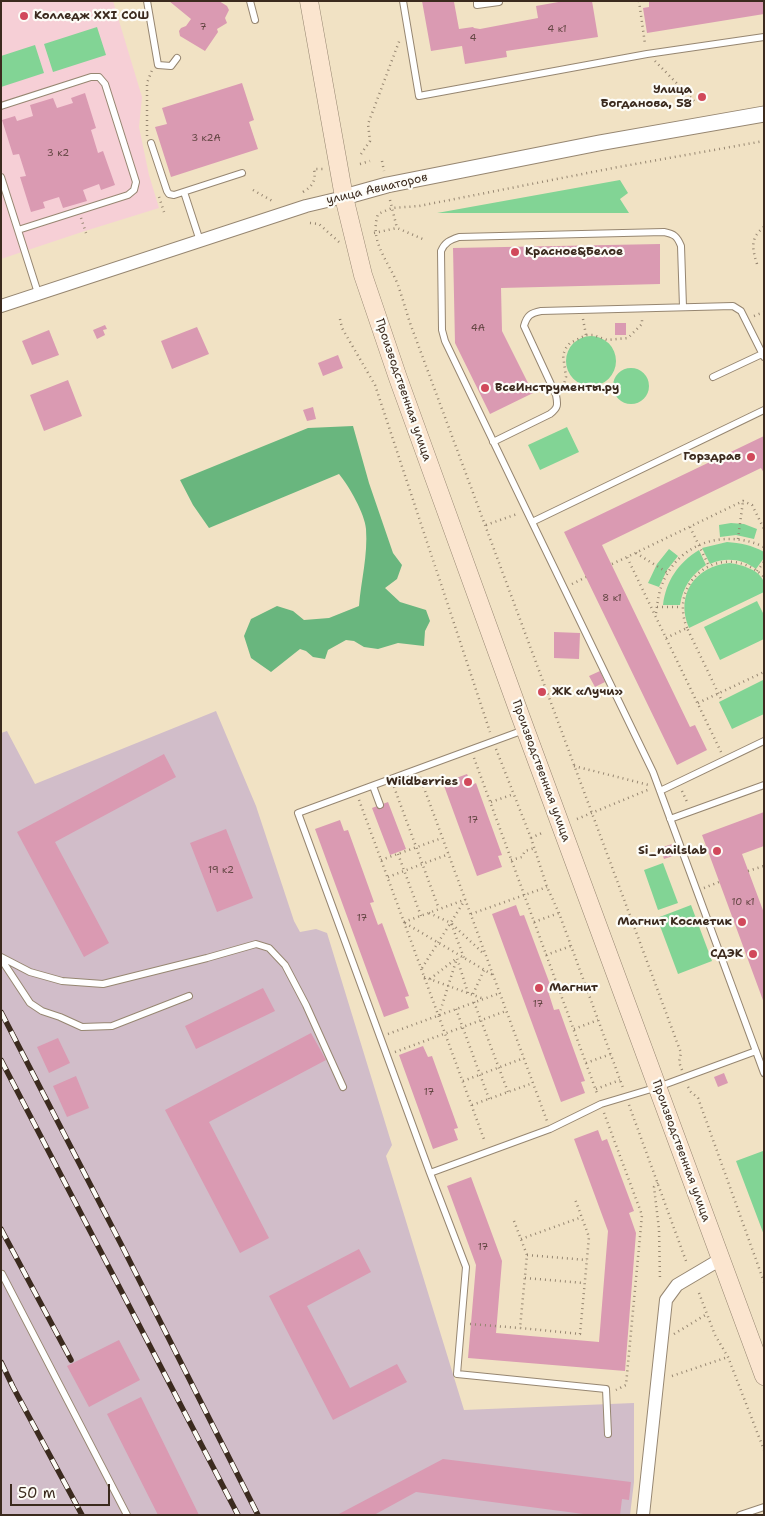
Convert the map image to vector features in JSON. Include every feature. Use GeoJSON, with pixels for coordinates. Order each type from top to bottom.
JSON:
{"type":"FeatureCollection","features":[{"type":"Feature","properties":{"kind":"main road","name":"Производственная улица"},"geometry":{"type":"LineString","coordinates":[[309,1],[344,197],[361,266],[378,320],[525,730],[764,1376]]}},
{"type":"Feature","properties":{"kind":"street","name":"улица Авиаторов"},"geometry":{"type":"LineString","coordinates":[[1,306],[306,206],[387,185],[599,143],[764,114]]}},
{"type":"Feature","properties":{"kind":"street"},"geometry":{"type":"LineString","coordinates":[[643,1515],[666,1300],[677,1285],[721,1260]]}},
{"type":"Feature","properties":{"kind":"lane"},"geometry":{"type":"LineString","coordinates":[[147,1],[158,65],[171,66],[177,58]]}},
{"type":"Feature","properties":{"kind":"lane"},"geometry":{"type":"LineString","coordinates":[[250,1],[255,20]]}},
{"type":"Feature","properties":{"kind":"lane"},"geometry":{"type":"LineString","coordinates":[[403,1],[419,96],[647,54],[764,37]]}},
{"type":"Feature","properties":{"kind":"lane"},"geometry":{"type":"LineString","coordinates":[[477,1],[477,5],[500,2]]}},
{"type":"Feature","properties":{"kind":"lane"},"geometry":{"type":"LineString","coordinates":[[1,106],[90,77],[99,77],[102,79],[113,110],[136,182],[134,190],[128,195],[18,230]]}},
{"type":"Feature","properties":{"kind":"lane"},"geometry":{"type":"LineString","coordinates":[[151,143],[168,193],[174,195],[242,173]]}},
{"type":"Feature","properties":{"kind":"lane"},"geometry":{"type":"LineString","coordinates":[[1,177],[38,293]]}},
{"type":"Feature","properties":{"kind":"lane"},"geometry":{"type":"LineString","coordinates":[[184,192],[200,241]]}},
{"type":"Feature","properties":{"kind":"lane"},"geometry":{"type":"LineString","coordinates":[[683,307],[682,246],[678,237],[672,233],[459,237],[448,240],[441,251],[443,336],[447,347],[653,772],[764,1073]]}},
{"type":"Feature","properties":{"kind":"lane"},"geometry":{"type":"LineString","coordinates":[[493,442],[550,414],[556,410],[558,404],[556,395],[524,326],[526,318],[532,312],[734,306],[742,311],[763,356],[713,377]]}},
{"type":"Feature","properties":{"kind":"lane"},"geometry":{"type":"LineString","coordinates":[[532,522],[764,410]]}},
{"type":"Feature","properties":{"kind":"lane"},"geometry":{"type":"LineString","coordinates":[[525,730],[492,740],[298,813],[466,1267],[458,1374],[606,1389],[608,1434]]}},
{"type":"Feature","properties":{"kind":"lane"},"geometry":{"type":"LineString","coordinates":[[660,791],[764,741]]}},
{"type":"Feature","properties":{"kind":"lane"},"geometry":{"type":"LineString","coordinates":[[670,819],[764,785]]}},
{"type":"Feature","properties":{"kind":"lane"},"geometry":{"type":"LineString","coordinates":[[373,786],[380,805]]}},
{"type":"Feature","properties":{"kind":"lane"},"geometry":{"type":"LineString","coordinates":[[1,958],[30,972],[62,981],[103,984],[256,944],[269,948],[285,965],[306,1005],[343,1087]]}},
{"type":"Feature","properties":{"kind":"lane"},"geometry":{"type":"LineString","coordinates":[[1,958],[30,1003],[42,1011],[82,1027],[112,1026],[189,996]]}},
{"type":"Feature","properties":{"kind":"lane"},"geometry":{"type":"LineString","coordinates":[[430,1173],[550,1129],[601,1104],[658,1087],[764,1048]]}},
{"type":"Feature","properties":{"kind":"lane"},"geometry":{"type":"LineString","coordinates":[[2,1274],[127,1515]]}},
{"type":"Feature","properties":{"kind":"lane"},"geometry":{"type":"LineString","coordinates":[[740,1515],[764,1506]]}},
{"type":"Feature","properties":{"kind":"path"},"geometry":{"type":"LineString","coordinates":[[639,1],[647,54],[695,102]]}},
{"type":"Feature","properties":{"kind":"path"},"geometry":{"type":"LineString","coordinates":[[361,154],[370,141],[368,124],[399,39],[406,36]]}},
{"type":"Feature","properties":{"kind":"path"},"geometry":{"type":"LineString","coordinates":[[682,1070],[679,1062],[681,1053],[573,765],[410,323],[397,283],[374,233],[378,214],[392,208],[419,206],[764,141]]}},
{"type":"Feature","properties":{"kind":"path"},"geometry":{"type":"LineString","coordinates":[[360,164],[370,161]]}},
{"type":"Feature","properties":{"kind":"path"},"geometry":{"type":"LineString","coordinates":[[382,161],[384,171]]}},
{"type":"Feature","properties":{"kind":"path"},"geometry":{"type":"LineString","coordinates":[[302,193],[313,184],[315,177],[314,169],[324,169]]}},
{"type":"Feature","properties":{"kind":"path"},"geometry":{"type":"LineString","coordinates":[[253,190],[274,202]]}},
{"type":"Feature","properties":{"kind":"path"},"geometry":{"type":"LineString","coordinates":[[390,200],[397,228]]}},
{"type":"Feature","properties":{"kind":"path"},"geometry":{"type":"LineString","coordinates":[[79,211],[86,233]]}},
{"type":"Feature","properties":{"kind":"path"},"geometry":{"type":"LineString","coordinates":[[310,223],[319,224],[338,242]]}},
{"type":"Feature","properties":{"kind":"path"},"geometry":{"type":"LineString","coordinates":[[757,264],[752,249],[752,242],[756,234],[764,227]]}},
{"type":"Feature","properties":{"kind":"path"},"geometry":{"type":"LineString","coordinates":[[374,233],[397,228],[425,240]]}},
{"type":"Feature","properties":{"kind":"path"},"geometry":{"type":"LineString","coordinates":[[556,395],[562,388],[566,377],[563,355],[570,343],[586,335],[594,335],[607,340],[628,338],[642,324],[643,308]]}},
{"type":"Feature","properties":{"kind":"path"},"geometry":{"type":"LineString","coordinates":[[581,310],[586,335]]}},
{"type":"Feature","properties":{"kind":"path"},"geometry":{"type":"LineString","coordinates":[[340,319],[342,328],[375,385],[492,740],[535,848],[547,887],[559,913],[599,1020],[686,1261]]}},
{"type":"Feature","properties":{"kind":"path"},"geometry":{"type":"LineString","coordinates":[[612,564],[743,501]]}},
{"type":"Feature","properties":{"kind":"path"},"geometry":{"type":"LineString","coordinates":[[743,501],[752,505],[764,529]]}},
{"type":"Feature","properties":{"kind":"path"},"geometry":{"type":"LineString","coordinates":[[738,539],[743,501]]}},
{"type":"Feature","properties":{"kind":"path"},"geometry":{"type":"LineString","coordinates":[[486,525],[523,512]]}},
{"type":"Feature","properties":{"kind":"path"},"geometry":{"type":"LineString","coordinates":[[690,527],[709,566]]}},
{"type":"Feature","properties":{"kind":"path"},"geometry":{"type":"LineString","coordinates":[[655,615],[659,592],[668,573],[679,558],[699,545],[723,538],[738,539],[764,547]]}},
{"type":"Feature","properties":{"kind":"path"},"geometry":{"type":"LineString","coordinates":[[636,553],[668,573]]}},
{"type":"Feature","properties":{"kind":"path"},"geometry":{"type":"LineString","coordinates":[[627,557],[725,760]]}},
{"type":"Feature","properties":{"kind":"path"},"geometry":{"type":"LineString","coordinates":[[722,700],[683,620],[682,607],[685,593],[692,580],[709,566],[725,562],[749,566],[764,577]]}},
{"type":"Feature","properties":{"kind":"path"},"geometry":{"type":"LineString","coordinates":[[757,571],[764,562]]}},
{"type":"Feature","properties":{"kind":"path"},"geometry":{"type":"LineString","coordinates":[[564,588],[586,577]]}},
{"type":"Feature","properties":{"kind":"path"},"geometry":{"type":"LineString","coordinates":[[657,607],[682,607]]}},
{"type":"Feature","properties":{"kind":"path"},"geometry":{"type":"LineString","coordinates":[[666,638],[686,628]]}},
{"type":"Feature","properties":{"kind":"path"},"geometry":{"type":"LineString","coordinates":[[698,703],[764,672]]}},
{"type":"Feature","properties":{"kind":"path"},"geometry":{"type":"LineString","coordinates":[[474,758],[642,1215],[626,1385],[616,1390]]}},
{"type":"Feature","properties":{"kind":"path"},"geometry":{"type":"LineString","coordinates":[[573,765],[655,787],[577,819]]}},
{"type":"Feature","properties":{"kind":"path"},"geometry":{"type":"LineString","coordinates":[[420,778],[550,1129]]}},
{"type":"Feature","properties":{"kind":"path"},"geometry":{"type":"LineString","coordinates":[[678,783],[692,812]]}},
{"type":"Feature","properties":{"kind":"path"},"geometry":{"type":"LineString","coordinates":[[394,787],[439,909]]}},
{"type":"Feature","properties":{"kind":"path"},"geometry":{"type":"LineString","coordinates":[[356,792],[489,1151]]}},
{"type":"Feature","properties":{"kind":"path"},"geometry":{"type":"LineString","coordinates":[[490,802],[514,794]]}},
{"type":"Feature","properties":{"kind":"path"},"geometry":{"type":"LineString","coordinates":[[531,838],[544,832]]}},
{"type":"Feature","properties":{"kind":"path"},"geometry":{"type":"LineString","coordinates":[[381,860],[442,838]]}},
{"type":"Feature","properties":{"kind":"path"},"geometry":{"type":"LineString","coordinates":[[511,860],[522,857],[525,851],[535,848]]}},
{"type":"Feature","properties":{"kind":"path"},"geometry":{"type":"LineString","coordinates":[[398,854],[421,916]]}},
{"type":"Feature","properties":{"kind":"path"},"geometry":{"type":"LineString","coordinates":[[388,877],[449,854]]}},
{"type":"Feature","properties":{"kind":"path"},"geometry":{"type":"LineString","coordinates":[[748,871],[764,866]]}},
{"type":"Feature","properties":{"kind":"path"},"geometry":{"type":"LineString","coordinates":[[697,890],[719,882]]}},
{"type":"Feature","properties":{"kind":"path"},"geometry":{"type":"LineString","coordinates":[[470,914],[547,887]]}},
{"type":"Feature","properties":{"kind":"path"},"geometry":{"type":"LineString","coordinates":[[404,922],[465,900]]}},
{"type":"Feature","properties":{"kind":"path"},"geometry":{"type":"LineString","coordinates":[[421,969],[465,900]]}},
{"type":"Feature","properties":{"kind":"path"},"geometry":{"type":"LineString","coordinates":[[429,913],[451,923],[486,956]]}},
{"type":"Feature","properties":{"kind":"path"},"geometry":{"type":"LineString","coordinates":[[534,922],[559,913]]}},
{"type":"Feature","properties":{"kind":"path"},"geometry":{"type":"LineString","coordinates":[[404,922],[493,976]]}},
{"type":"Feature","properties":{"kind":"path"},"geometry":{"type":"LineString","coordinates":[[451,923],[464,958]]}},
{"type":"Feature","properties":{"kind":"path"},"geometry":{"type":"LineString","coordinates":[[546,955],[571,946]]}},
{"type":"Feature","properties":{"kind":"path"},"geometry":{"type":"LineString","coordinates":[[439,1016],[458,954]]}},
{"type":"Feature","properties":{"kind":"path"},"geometry":{"type":"LineString","coordinates":[[430,979],[457,958]]}},
{"type":"Feature","properties":{"kind":"path"},"geometry":{"type":"LineString","coordinates":[[457,958],[468,993]]}},
{"type":"Feature","properties":{"kind":"path"},"geometry":{"type":"LineString","coordinates":[[473,994],[484,970]]}},
{"type":"Feature","properties":{"kind":"path"},"geometry":{"type":"LineString","coordinates":[[424,976],[484,999]]}},
{"type":"Feature","properties":{"kind":"path"},"geometry":{"type":"LineString","coordinates":[[380,1037],[500,993]]}},
{"type":"Feature","properties":{"kind":"path"},"geometry":{"type":"LineString","coordinates":[[474,1002],[508,1092]]}},
{"type":"Feature","properties":{"kind":"path"},"geometry":{"type":"LineString","coordinates":[[456,1009],[488,1099]]}},
{"type":"Feature","properties":{"kind":"path"},"geometry":{"type":"LineString","coordinates":[[387,1055],[506,1011]]}},
{"type":"Feature","properties":{"kind":"path"},"geometry":{"type":"LineString","coordinates":[[574,1029],[599,1020]]}},
{"type":"Feature","properties":{"kind":"path"},"geometry":{"type":"LineString","coordinates":[[586,1063],[611,1054]]}},
{"type":"Feature","properties":{"kind":"path"},"geometry":{"type":"LineString","coordinates":[[463,1081],[524,1058]]}},
{"type":"Feature","properties":{"kind":"path"},"geometry":{"type":"LineString","coordinates":[[596,1089],[620,1080]]}},
{"type":"Feature","properties":{"kind":"path"},"geometry":{"type":"LineString","coordinates":[[472,1105],[533,1083]]}},
{"type":"Feature","properties":{"kind":"path"},"geometry":{"type":"LineString","coordinates":[[688,1086],[691,1092],[698,1098],[764,1282]]}},
{"type":"Feature","properties":{"kind":"path"},"geometry":{"type":"LineString","coordinates":[[658,1183],[654,1188],[660,1281]]}},
{"type":"Feature","properties":{"kind":"path"},"geometry":{"type":"LineString","coordinates":[[471,1324],[580,1334],[589,1236],[575,1198]]}},
{"type":"Feature","properties":{"kind":"path"},"geometry":{"type":"LineString","coordinates":[[521,1239],[582,1217]]}},
{"type":"Feature","properties":{"kind":"path"},"geometry":{"type":"LineString","coordinates":[[514,1221],[527,1255],[520,1328]]}},
{"type":"Feature","properties":{"kind":"path"},"geometry":{"type":"LineString","coordinates":[[527,1255],[586,1260]]}},
{"type":"Feature","properties":{"kind":"path"},"geometry":{"type":"LineString","coordinates":[[525,1278],[584,1283]]}},
{"type":"Feature","properties":{"kind":"path"},"geometry":{"type":"LineString","coordinates":[[699,1293],[715,1335],[728,1357],[764,1450]]}},
{"type":"Feature","properties":{"kind":"path"},"geometry":{"type":"LineString","coordinates":[[674,1334],[707,1314]]}},
{"type":"Feature","properties":{"kind":"path"},"geometry":{"type":"LineString","coordinates":[[672,1376],[728,1357]]}},
{"type":"Feature","properties":{"kind":"shaded area"},"geometry":{"type":"Polygon","coordinates":[[[1,1],[113,1],[142,97],[139,127],[149,175],[159,208],[1,259],[1,1]]]}},
{"type":"Feature","properties":{"kind":"shaded area"},"geometry":{"type":"Polygon","coordinates":[[[216,711],[256,806],[294,921],[300,932],[316,929],[327,933],[392,1145],[386,1156],[464,1410],[634,1403],[634,1482],[630,1515],[1,1515],[1,733],[7,731],[35,784],[216,711]]]}},
{"type":"Feature","properties":{"kind":"green space"},"geometry":{"type":"Polygon","coordinates":[[[97,27],[106,55],[53,72],[44,44],[97,27]]]}},
{"type":"Feature","properties":{"kind":"green space"},"geometry":{"type":"Polygon","coordinates":[[[35,45],[44,73],[1,87],[1,56],[35,45]]]}},
{"type":"Feature","properties":{"kind":"green space"},"geometry":{"type":"Polygon","coordinates":[[[620,180],[628,193],[620,199],[629,213],[437,213],[620,180]]]}},
{"type":"Feature","properties":{"kind":"green space"},"geometry":{"type":"Polygon","coordinates":[[[591,336],[600,338],[611,347],[616,361],[614,370],[605,381],[591,386],[582,384],[571,375],[566,361],[568,352],[577,341],[591,336]]]}},
{"type":"Feature","properties":{"kind":"green space"},"geometry":{"type":"Polygon","coordinates":[[[631,368],[638,369],[644,373],[648,379],[648,393],[644,399],[638,403],[631,404],[624,403],[618,399],[614,393],[613,386],[614,379],[618,373],[624,369],[631,368]]]}},
{"type":"Feature","properties":{"kind":"green space"},"geometry":{"type":"Polygon","coordinates":[[[353,426],[369,483],[393,553],[402,565],[397,579],[385,588],[400,602],[426,610],[430,621],[425,631],[424,646],[398,643],[378,649],[364,647],[354,641],[346,640],[328,650],[325,659],[313,657],[300,649],[271,672],[251,658],[244,636],[251,619],[277,606],[293,611],[304,620],[329,618],[359,606],[366,539],[365,523],[360,508],[339,474],[209,528],[193,505],[180,480],[308,428],[353,426]]]}},
{"type":"Feature","properties":{"kind":"green space"},"geometry":{"type":"Polygon","coordinates":[[[567,427],[579,452],[540,470],[528,445],[567,427]]]}},
{"type":"Feature","properties":{"kind":"green space"},"geometry":{"type":"Polygon","coordinates":[[[731,523],[744,524],[757,529],[754,539],[736,535],[720,537],[719,525],[731,523]]]}},
{"type":"Feature","properties":{"kind":"green space"},"geometry":{"type":"Polygon","coordinates":[[[727,542],[755,548],[764,552],[764,558],[756,569],[734,560],[722,560],[710,564],[702,548],[727,542]]]}},
{"type":"Feature","properties":{"kind":"green space"},"geometry":{"type":"Polygon","coordinates":[[[669,549],[678,556],[667,570],[659,587],[648,583],[657,564],[669,549]]]}},
{"type":"Feature","properties":{"kind":"green space"},"geometry":{"type":"Polygon","coordinates":[[[699,550],[706,565],[688,582],[680,605],[663,605],[667,588],[674,573],[699,550]]]}},
{"type":"Feature","properties":{"kind":"green space"},"geometry":{"type":"Polygon","coordinates":[[[730,563],[744,566],[761,576],[764,581],[764,592],[689,628],[685,616],[685,604],[691,584],[707,570],[718,565],[730,563]]]}},
{"type":"Feature","properties":{"kind":"green space"},"geometry":{"type":"Polygon","coordinates":[[[757,601],[764,615],[764,639],[720,660],[704,627],[757,601]]]}},
{"type":"Feature","properties":{"kind":"green space"},"geometry":{"type":"Polygon","coordinates":[[[763,680],[764,714],[732,729],[719,702],[763,680]]]}},
{"type":"Feature","properties":{"kind":"green space"},"geometry":{"type":"Polygon","coordinates":[[[663,863],[678,903],[658,910],[644,870],[663,863]]]}},
{"type":"Feature","properties":{"kind":"green space"},"geometry":{"type":"Polygon","coordinates":[[[691,905],[712,961],[678,974],[657,918],[691,905]]]}},
{"type":"Feature","properties":{"kind":"green space"},"geometry":{"type":"Polygon","coordinates":[[[764,1152],[764,1235],[736,1161],[764,1152]]]}},
{"type":"Feature","properties":{"kind":"building"},"geometry":{"type":"Polygon","coordinates":[[[169,1],[219,1],[227,6],[229,10],[225,18],[227,23],[217,29],[218,32],[205,51],[180,36],[179,31],[191,19],[169,1]]]}},
{"type":"Feature","properties":{"kind":"building"},"geometry":{"type":"Polygon","coordinates":[[[422,1],[454,2],[459,29],[473,27],[480,29],[538,18],[536,6],[564,1],[592,1],[598,37],[506,51],[507,57],[465,64],[462,46],[431,51],[422,1]]]}},
{"type":"Feature","properties":{"kind":"building"},"geometry":{"type":"Polygon","coordinates":[[[649,1],[764,1],[764,14],[647,33],[643,8],[649,7],[649,1]]]}},
{"type":"Feature","properties":{"kind":"building"},"geometry":{"type":"Polygon","coordinates":[[[242,83],[254,120],[249,122],[258,149],[171,177],[155,127],[167,124],[162,108],[242,83]]]}},
{"type":"Feature","properties":{"kind":"building"},"geometry":{"type":"Polygon","coordinates":[[[85,93],[96,128],[91,130],[98,153],[103,151],[115,185],[101,190],[99,184],[83,190],[87,201],[63,208],[59,197],[43,202],[45,208],[31,212],[20,177],[26,176],[19,154],[13,155],[2,120],[15,116],[17,121],[33,116],[30,105],[53,98],[57,108],[73,103],[71,98],[85,93]]]}},
{"type":"Feature","properties":{"kind":"building"},"geometry":{"type":"Polygon","coordinates":[[[660,244],[660,284],[501,288],[502,331],[533,393],[490,414],[455,343],[453,248],[660,244]]]}},
{"type":"Feature","properties":{"kind":"building"},"geometry":{"type":"Polygon","coordinates":[[[615,323],[626,323],[626,335],[615,335],[615,323]]]}},
{"type":"Feature","properties":{"kind":"building"},"geometry":{"type":"Polygon","coordinates":[[[105,325],[107,329],[103,330],[105,335],[97,339],[93,330],[105,325]]]}},
{"type":"Feature","properties":{"kind":"building"},"geometry":{"type":"Polygon","coordinates":[[[197,327],[209,354],[172,369],[161,341],[197,327]]]}},
{"type":"Feature","properties":{"kind":"building"},"geometry":{"type":"Polygon","coordinates":[[[49,330],[59,355],[32,365],[22,341],[49,330]]]}},
{"type":"Feature","properties":{"kind":"building"},"geometry":{"type":"Polygon","coordinates":[[[338,355],[343,368],[323,376],[318,363],[338,355]]]}},
{"type":"Feature","properties":{"kind":"building"},"geometry":{"type":"Polygon","coordinates":[[[68,380],[82,416],[44,431],[30,395],[68,380]]]}},
{"type":"Feature","properties":{"kind":"building"},"geometry":{"type":"Polygon","coordinates":[[[313,407],[316,419],[307,421],[303,410],[313,407]]]}},
{"type":"Feature","properties":{"kind":"building"},"geometry":{"type":"Polygon","coordinates":[[[764,436],[764,473],[761,468],[602,545],[690,727],[695,725],[707,750],[677,765],[564,532],[764,436]]]}},
{"type":"Feature","properties":{"kind":"building"},"geometry":{"type":"Polygon","coordinates":[[[554,632],[580,633],[579,659],[554,658],[554,632]]]}},
{"type":"Feature","properties":{"kind":"building"},"geometry":{"type":"Polygon","coordinates":[[[600,671],[605,682],[595,687],[589,676],[600,671]]]}},
{"type":"Feature","properties":{"kind":"building"},"geometry":{"type":"Polygon","coordinates":[[[164,754],[176,777],[55,842],[109,943],[84,957],[17,832],[164,754]]]}},
{"type":"Feature","properties":{"kind":"building"},"geometry":{"type":"Polygon","coordinates":[[[467,774],[472,785],[476,783],[502,855],[498,856],[502,867],[477,876],[443,783],[467,774]]]}},
{"type":"Feature","properties":{"kind":"building"},"geometry":{"type":"Polygon","coordinates":[[[388,802],[406,849],[390,855],[372,808],[388,802]]]}},
{"type":"Feature","properties":{"kind":"building"},"geometry":{"type":"Polygon","coordinates":[[[764,812],[764,846],[742,854],[764,913],[764,1003],[702,835],[764,812]]]}},
{"type":"Feature","properties":{"kind":"building"},"geometry":{"type":"Polygon","coordinates":[[[340,820],[344,831],[348,830],[374,902],[370,903],[378,925],[382,923],[409,996],[405,997],[409,1008],[384,1017],[315,829],[340,820]]]}},
{"type":"Feature","properties":{"kind":"building"},"geometry":{"type":"Polygon","coordinates":[[[226,829],[253,898],[217,912],[190,843],[226,829]]]}},
{"type":"Feature","properties":{"kind":"building"},"geometry":{"type":"Polygon","coordinates":[[[672,844],[676,855],[664,859],[660,848],[672,844]]]}},
{"type":"Feature","properties":{"kind":"building"},"geometry":{"type":"Polygon","coordinates":[[[516,905],[520,916],[524,915],[551,987],[547,988],[554,1010],[559,1009],[585,1081],[581,1082],[585,1093],[561,1102],[492,914],[516,905]]]}},
{"type":"Feature","properties":{"kind":"building"},"geometry":{"type":"Polygon","coordinates":[[[263,988],[275,1011],[196,1049],[185,1026],[263,988]]]}},
{"type":"Feature","properties":{"kind":"building"},"geometry":{"type":"Polygon","coordinates":[[[311,1033],[326,1060],[209,1122],[269,1238],[240,1253],[165,1110],[311,1033]]]}},
{"type":"Feature","properties":{"kind":"building"},"geometry":{"type":"Polygon","coordinates":[[[58,1038],[70,1063],[49,1073],[37,1047],[58,1038]]]}},
{"type":"Feature","properties":{"kind":"building"},"geometry":{"type":"Polygon","coordinates":[[[423,1046],[428,1057],[432,1056],[458,1128],[454,1129],[458,1140],[433,1149],[399,1055],[423,1046]]]}},
{"type":"Feature","properties":{"kind":"building"},"geometry":{"type":"Polygon","coordinates":[[[724,1073],[728,1083],[718,1087],[714,1077],[724,1073]]]}},
{"type":"Feature","properties":{"kind":"building"},"geometry":{"type":"Polygon","coordinates":[[[76,1076],[89,1108],[67,1117],[53,1086],[76,1076]]]}},
{"type":"Feature","properties":{"kind":"building"},"geometry":{"type":"Polygon","coordinates":[[[598,1130],[602,1141],[607,1139],[634,1211],[629,1213],[636,1233],[625,1371],[468,1358],[476,1265],[447,1186],[471,1177],[502,1261],[496,1333],[599,1342],[608,1231],[574,1139],[598,1130]]]}},
{"type":"Feature","properties":{"kind":"building"},"geometry":{"type":"Polygon","coordinates":[[[359,1249],[371,1272],[307,1306],[350,1388],[397,1364],[407,1382],[333,1420],[269,1296],[359,1249]]]}},
{"type":"Feature","properties":{"kind":"building"},"geometry":{"type":"Polygon","coordinates":[[[119,1340],[140,1380],[89,1407],[67,1366],[119,1340]]]}},
{"type":"Feature","properties":{"kind":"building"},"geometry":{"type":"Polygon","coordinates":[[[141,1397],[199,1515],[158,1515],[107,1414],[141,1397]]]}},
{"type":"Feature","properties":{"kind":"building"},"geometry":{"type":"Polygon","coordinates":[[[443,1459],[631,1482],[629,1500],[622,1499],[620,1515],[591,1515],[416,1492],[374,1515],[337,1515],[443,1459]]]}},
{"type":"Feature","properties":{"kind":"railway"},"geometry":{"type":"LineString","coordinates":[[1,1012],[258,1515]]}},
{"type":"Feature","properties":{"kind":"railway"},"geometry":{"type":"LineString","coordinates":[[1,1060],[238,1515]]}},
{"type":"Feature","properties":{"kind":"railway"},"geometry":{"type":"LineString","coordinates":[[1,1229],[71,1360]]}},
{"type":"Feature","properties":{"kind":"railway"},"geometry":{"type":"LineString","coordinates":[[1,1362],[82,1515]]}},
{"type":"Feature","properties":{"kind":"place","name":"Колледж XXI СОШ"},"geometry":{"type":"Point","coordinates":[24,16]}},
{"type":"Feature","properties":{"kind":"place","name":"Улица Богданова, 58"},"geometry":{"type":"Point","coordinates":[702,97]}},
{"type":"Feature","properties":{"kind":"place","name":"Красное&Белое"},"geometry":{"type":"Point","coordinates":[515,252]}},
{"type":"Feature","properties":{"kind":"place","name":"ВсеИнструменты.ру"},"geometry":{"type":"Point","coordinates":[485,388]}},
{"type":"Feature","properties":{"kind":"place","name":"Горздрав"},"geometry":{"type":"Point","coordinates":[751,457]}},
{"type":"Feature","properties":{"kind":"place","name":"ЖК «Лучи»"},"geometry":{"type":"Point","coordinates":[542,692]}},
{"type":"Feature","properties":{"kind":"place","name":"Wildberries"},"geometry":{"type":"Point","coordinates":[468,782]}},
{"type":"Feature","properties":{"kind":"place","name":"Si_nailslab"},"geometry":{"type":"Point","coordinates":[717,851]}},
{"type":"Feature","properties":{"kind":"place","name":"Магнит Косметик"},"geometry":{"type":"Point","coordinates":[742,922]}},
{"type":"Feature","properties":{"kind":"place","name":"СДЭК"},"geometry":{"type":"Point","coordinates":[753,954]}},
{"type":"Feature","properties":{"kind":"place","name":"Магнит"},"geometry":{"type":"Point","coordinates":[539,988]}}]}
